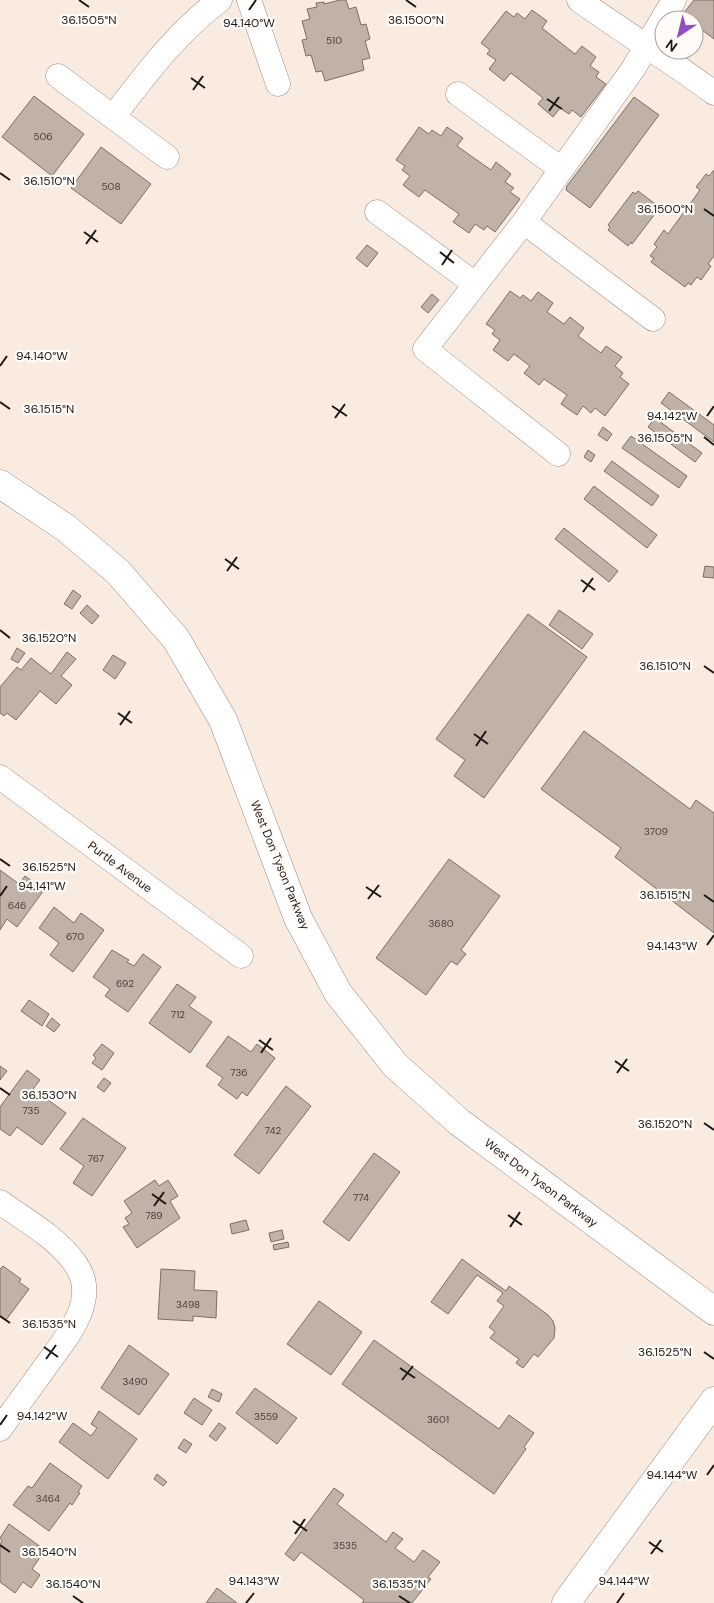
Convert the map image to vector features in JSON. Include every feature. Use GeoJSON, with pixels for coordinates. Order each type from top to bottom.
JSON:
{"type":"FeatureCollection","features":[{"type":"Feature","properties":{"kind":"main road","name":"West Don Tyson Parkway"},"geometry":{"type":"LineString","coordinates":[[0,484],[66,528],[118,572],[176,639],[223,720],[298,918],[338,993],[395,1064],[466,1128],[714,1312]]}},
{"type":"Feature","properties":{"kind":"main road"},"geometry":{"type":"LineString","coordinates":[[566,1603],[714,1401]]}},
{"type":"Feature","properties":{"kind":"street"},"geometry":{"type":"LineString","coordinates":[[113,117],[152,66],[202,13],[220,0]]}},
{"type":"Feature","properties":{"kind":"street"},"geometry":{"type":"LineString","coordinates":[[249,0],[278,84]]}},
{"type":"Feature","properties":{"kind":"street"},"geometry":{"type":"LineString","coordinates":[[579,0],[630,37],[647,46],[714,93]]}},
{"type":"Feature","properties":{"kind":"street"},"geometry":{"type":"LineString","coordinates":[[558,454],[425,349],[524,222],[633,69],[674,0]]}},
{"type":"Feature","properties":{"kind":"street"},"geometry":{"type":"LineString","coordinates":[[58,76],[167,157]]}},
{"type":"Feature","properties":{"kind":"street"},"geometry":{"type":"LineString","coordinates":[[458,94],[561,169]]}},
{"type":"Feature","properties":{"kind":"street"},"geometry":{"type":"LineString","coordinates":[[377,212],[475,284]]}},
{"type":"Feature","properties":{"kind":"street"},"geometry":{"type":"LineString","coordinates":[[524,222],[653,319]]}},
{"type":"Feature","properties":{"kind":"street","name":"Purtle Avenue"},"geometry":{"type":"LineString","coordinates":[[0,777],[241,956]]}},
{"type":"Feature","properties":{"kind":"street"},"geometry":{"type":"LineString","coordinates":[[0,1202],[62,1246],[76,1263],[85,1283],[83,1303],[76,1324],[0,1429]]}},
{"type":"Feature","properties":{"kind":"building"},"geometry":{"type":"Polygon","coordinates":[[[346,0],[349,9],[356,7],[361,25],[366,24],[370,39],[365,41],[370,58],[362,60],[364,70],[325,81],[322,71],[316,72],[311,55],[306,56],[302,40],[307,39],[302,21],[310,19],[307,9],[317,7],[316,3],[324,2],[324,4],[346,0]]]}},
{"type":"Feature","properties":{"kind":"building"},"geometry":{"type":"Polygon","coordinates":[[[694,0],[714,0],[714,39],[704,32],[704,10],[686,10],[694,0]]]}},
{"type":"Feature","properties":{"kind":"building"},"geometry":{"type":"Polygon","coordinates":[[[532,10],[547,21],[542,28],[575,54],[582,46],[596,57],[590,66],[599,72],[596,77],[606,84],[581,117],[572,110],[569,114],[560,108],[553,117],[538,104],[543,98],[511,73],[504,81],[489,69],[496,60],[487,54],[490,50],[481,43],[506,11],[514,17],[517,13],[525,19],[532,10]]]}},
{"type":"Feature","properties":{"kind":"building"},"geometry":{"type":"Polygon","coordinates":[[[34,96],[84,134],[52,176],[2,137],[34,96]]]}},
{"type":"Feature","properties":{"kind":"building"},"geometry":{"type":"Polygon","coordinates":[[[634,97],[659,115],[590,208],[566,190],[567,186],[634,97]]]}},
{"type":"Feature","properties":{"kind":"building"},"geometry":{"type":"Polygon","coordinates":[[[419,127],[429,134],[432,130],[441,136],[447,127],[463,138],[457,146],[491,170],[496,162],[511,174],[505,182],[514,188],[510,192],[520,199],[495,232],[487,226],[484,230],[475,224],[469,233],[453,222],[459,214],[425,190],[419,197],[403,185],[410,176],[402,170],[405,166],[396,160],[419,127]]]}},
{"type":"Feature","properties":{"kind":"building"},"geometry":{"type":"Polygon","coordinates":[[[101,147],[151,184],[121,224],[71,188],[101,147]]]}},
{"type":"Feature","properties":{"kind":"building"},"geometry":{"type":"Polygon","coordinates":[[[714,170],[714,256],[708,264],[711,266],[701,280],[697,277],[691,285],[688,283],[685,287],[651,262],[654,258],[650,256],[657,247],[654,244],[664,230],[668,234],[700,190],[696,187],[706,174],[709,176],[714,170]]]}},
{"type":"Feature","properties":{"kind":"building"},"geometry":{"type":"Polygon","coordinates":[[[638,191],[658,206],[656,209],[658,210],[632,244],[631,242],[628,246],[608,230],[610,227],[608,225],[633,192],[635,194],[638,191]]]}},
{"type":"Feature","properties":{"kind":"building"},"geometry":{"type":"Polygon","coordinates":[[[367,245],[378,253],[367,267],[356,258],[367,245]]]}},
{"type":"Feature","properties":{"kind":"building"},"geometry":{"type":"Polygon","coordinates":[[[510,291],[520,298],[523,295],[531,301],[538,292],[553,303],[547,312],[564,324],[570,317],[584,328],[578,336],[601,353],[606,346],[622,357],[615,366],[623,373],[620,377],[629,384],[605,416],[595,408],[591,413],[583,406],[577,415],[561,404],[567,395],[544,379],[539,385],[524,373],[530,366],[514,354],[508,361],[493,350],[500,340],[492,334],[495,330],[486,324],[510,291]]]}},
{"type":"Feature","properties":{"kind":"building"},"geometry":{"type":"Polygon","coordinates":[[[432,294],[439,300],[428,313],[421,307],[432,294]]]}},
{"type":"Feature","properties":{"kind":"building"},"geometry":{"type":"Polygon","coordinates":[[[669,392],[714,425],[714,442],[661,403],[669,392]]]}},
{"type":"Feature","properties":{"kind":"building"},"geometry":{"type":"Polygon","coordinates":[[[655,418],[702,453],[695,462],[648,427],[655,418]]]}},
{"type":"Feature","properties":{"kind":"building"},"geometry":{"type":"Polygon","coordinates":[[[603,427],[612,434],[607,441],[598,435],[603,427]]]}},
{"type":"Feature","properties":{"kind":"building"},"geometry":{"type":"Polygon","coordinates":[[[631,436],[687,476],[679,488],[622,448],[631,436]]]}},
{"type":"Feature","properties":{"kind":"building"},"geometry":{"type":"Polygon","coordinates":[[[588,450],[595,455],[591,462],[584,457],[588,450]]]}},
{"type":"Feature","properties":{"kind":"building"},"geometry":{"type":"Polygon","coordinates":[[[612,461],[659,496],[652,506],[604,471],[612,461]]]}},
{"type":"Feature","properties":{"kind":"building"},"geometry":{"type":"Polygon","coordinates":[[[594,486],[657,535],[647,548],[584,499],[594,486]]]}},
{"type":"Feature","properties":{"kind":"building"},"geometry":{"type":"Polygon","coordinates":[[[564,528],[618,571],[609,582],[555,539],[564,528]]]}},
{"type":"Feature","properties":{"kind":"building"},"geometry":{"type":"Polygon","coordinates":[[[705,566],[714,567],[714,578],[703,577],[705,566]]]}},
{"type":"Feature","properties":{"kind":"building"},"geometry":{"type":"Polygon","coordinates":[[[73,590],[81,596],[72,609],[64,604],[73,590]]]}},
{"type":"Feature","properties":{"kind":"building"},"geometry":{"type":"Polygon","coordinates":[[[87,605],[99,616],[92,624],[80,613],[87,605]]]}},
{"type":"Feature","properties":{"kind":"building"},"geometry":{"type":"Polygon","coordinates":[[[559,610],[593,634],[582,649],[549,625],[559,610]]]}},
{"type":"Feature","properties":{"kind":"building"},"geometry":{"type":"Polygon","coordinates":[[[528,614],[587,657],[484,798],[454,776],[465,760],[436,739],[528,614]]]}},
{"type":"Feature","properties":{"kind":"building"},"geometry":{"type":"Polygon","coordinates":[[[17,648],[25,653],[18,663],[11,659],[17,648]]]}},
{"type":"Feature","properties":{"kind":"building"},"geometry":{"type":"Polygon","coordinates":[[[67,652],[76,659],[61,676],[72,685],[56,704],[40,691],[16,720],[7,713],[4,716],[0,713],[0,687],[17,667],[21,670],[31,658],[51,674],[67,652]]]}},
{"type":"Feature","properties":{"kind":"building"},"geometry":{"type":"Polygon","coordinates":[[[113,655],[126,663],[115,679],[103,670],[113,655]]]}},
{"type":"Feature","properties":{"kind":"building"},"geometry":{"type":"Polygon","coordinates":[[[584,731],[690,809],[696,800],[714,813],[714,933],[615,857],[621,848],[541,789],[584,731]]]}},
{"type":"Feature","properties":{"kind":"building"},"geometry":{"type":"Polygon","coordinates":[[[449,859],[500,896],[461,950],[466,954],[457,965],[451,961],[426,995],[376,958],[449,859]]]}},
{"type":"Feature","properties":{"kind":"building"},"geometry":{"type":"Polygon","coordinates":[[[0,870],[19,884],[25,876],[44,890],[17,927],[7,919],[0,930],[0,870]]]}},
{"type":"Feature","properties":{"kind":"building"},"geometry":{"type":"Polygon","coordinates":[[[54,907],[74,923],[81,913],[104,930],[73,972],[50,955],[59,943],[39,928],[54,907]]]}},
{"type":"Feature","properties":{"kind":"building"},"geometry":{"type":"Polygon","coordinates":[[[112,950],[129,960],[127,962],[134,966],[143,954],[161,967],[128,1012],[105,996],[110,989],[93,977],[112,950]]]}},
{"type":"Feature","properties":{"kind":"building"},"geometry":{"type":"Polygon","coordinates":[[[177,984],[196,997],[189,1006],[212,1022],[190,1053],[149,1023],[177,984]]]}},
{"type":"Feature","properties":{"kind":"building"},"geometry":{"type":"Polygon","coordinates":[[[29,1000],[49,1014],[42,1026],[21,1011],[29,1000]]]}},
{"type":"Feature","properties":{"kind":"building"},"geometry":{"type":"Polygon","coordinates":[[[52,1018],[60,1025],[54,1032],[46,1026],[52,1018]]]}},
{"type":"Feature","properties":{"kind":"building"},"geometry":{"type":"Polygon","coordinates":[[[228,1036],[251,1052],[257,1044],[275,1058],[247,1096],[242,1092],[237,1099],[218,1085],[223,1078],[206,1066],[228,1036]]]}},
{"type":"Feature","properties":{"kind":"building"},"geometry":{"type":"Polygon","coordinates":[[[102,1044],[114,1053],[102,1070],[92,1063],[96,1058],[93,1055],[102,1044]]]}},
{"type":"Feature","properties":{"kind":"building"},"geometry":{"type":"Polygon","coordinates":[[[0,1066],[7,1071],[0,1080],[0,1066]]]}},
{"type":"Feature","properties":{"kind":"building"},"geometry":{"type":"Polygon","coordinates":[[[27,1070],[40,1080],[33,1089],[66,1113],[42,1145],[17,1127],[10,1136],[0,1129],[0,1107],[27,1070]]]}},
{"type":"Feature","properties":{"kind":"building"},"geometry":{"type":"Polygon","coordinates":[[[104,1078],[111,1083],[104,1092],[97,1087],[104,1078]]]}},
{"type":"Feature","properties":{"kind":"building"},"geometry":{"type":"Polygon","coordinates":[[[286,1086],[311,1106],[259,1174],[234,1155],[286,1086]]]}},
{"type":"Feature","properties":{"kind":"building"},"geometry":{"type":"Polygon","coordinates":[[[83,1118],[126,1148],[92,1196],[73,1183],[84,1166],[60,1149],[83,1118]]]}},
{"type":"Feature","properties":{"kind":"building"},"geometry":{"type":"Polygon","coordinates":[[[374,1153],[400,1172],[349,1241],[323,1222],[374,1153]]]}},
{"type":"Feature","properties":{"kind":"building"},"geometry":{"type":"Polygon","coordinates":[[[155,1180],[159,1186],[168,1180],[178,1196],[170,1201],[180,1218],[137,1248],[123,1227],[129,1224],[125,1218],[132,1213],[124,1201],[155,1180]]]}},
{"type":"Feature","properties":{"kind":"building"},"geometry":{"type":"Polygon","coordinates":[[[246,1220],[249,1230],[232,1234],[230,1224],[246,1220]]]}},
{"type":"Feature","properties":{"kind":"building"},"geometry":{"type":"Polygon","coordinates":[[[282,1230],[284,1239],[271,1242],[269,1233],[282,1230]]]}},
{"type":"Feature","properties":{"kind":"building"},"geometry":{"type":"Polygon","coordinates":[[[288,1242],[289,1247],[274,1250],[273,1245],[288,1242]]]}},
{"type":"Feature","properties":{"kind":"building"},"geometry":{"type":"Polygon","coordinates":[[[462,1259],[506,1291],[509,1286],[548,1315],[553,1321],[555,1328],[554,1338],[538,1357],[534,1354],[523,1368],[516,1363],[519,1359],[490,1338],[495,1332],[489,1327],[504,1306],[497,1301],[503,1293],[477,1275],[448,1314],[431,1302],[462,1259]]]}},
{"type":"Feature","properties":{"kind":"building"},"geometry":{"type":"Polygon","coordinates":[[[3,1266],[21,1279],[19,1282],[29,1289],[6,1320],[0,1316],[0,1269],[3,1266]]]}},
{"type":"Feature","properties":{"kind":"building"},"geometry":{"type":"Polygon","coordinates":[[[161,1269],[195,1271],[194,1290],[217,1291],[216,1318],[193,1316],[193,1321],[158,1319],[161,1269]]]}},
{"type":"Feature","properties":{"kind":"building"},"geometry":{"type":"Polygon","coordinates":[[[319,1301],[362,1332],[331,1375],[287,1344],[319,1301]]]}},
{"type":"Feature","properties":{"kind":"building"},"geometry":{"type":"Polygon","coordinates":[[[374,1340],[499,1429],[509,1415],[534,1433],[524,1447],[526,1449],[494,1494],[342,1384],[374,1340]]]}},
{"type":"Feature","properties":{"kind":"building"},"geometry":{"type":"Polygon","coordinates":[[[129,1345],[169,1374],[139,1415],[101,1388],[129,1345]]]}},
{"type":"Feature","properties":{"kind":"building"},"geometry":{"type":"Polygon","coordinates":[[[255,1388],[297,1418],[277,1444],[236,1413],[255,1388]]]}},
{"type":"Feature","properties":{"kind":"building"},"geometry":{"type":"Polygon","coordinates":[[[212,1389],[222,1394],[219,1402],[208,1397],[212,1389]]]}},
{"type":"Feature","properties":{"kind":"building"},"geometry":{"type":"Polygon","coordinates":[[[194,1398],[212,1410],[202,1425],[184,1413],[194,1398]]]}},
{"type":"Feature","properties":{"kind":"building"},"geometry":{"type":"Polygon","coordinates":[[[99,1411],[137,1439],[108,1479],[59,1442],[73,1423],[91,1436],[97,1428],[91,1424],[99,1411]]]}},
{"type":"Feature","properties":{"kind":"building"},"geometry":{"type":"Polygon","coordinates":[[[219,1423],[226,1428],[216,1441],[209,1436],[219,1423]]]}},
{"type":"Feature","properties":{"kind":"building"},"geometry":{"type":"Polygon","coordinates":[[[184,1439],[192,1444],[186,1453],[178,1448],[184,1439]]]}},
{"type":"Feature","properties":{"kind":"building"},"geometry":{"type":"Polygon","coordinates":[[[50,1463],[82,1486],[72,1505],[70,1503],[49,1531],[13,1505],[28,1486],[32,1488],[50,1463]]]}},
{"type":"Feature","properties":{"kind":"building"},"geometry":{"type":"Polygon","coordinates":[[[157,1474],[167,1482],[163,1486],[154,1479],[157,1474]]]}},
{"type":"Feature","properties":{"kind":"building"},"geometry":{"type":"Polygon","coordinates":[[[334,1488],[344,1495],[337,1504],[386,1542],[393,1532],[403,1539],[395,1548],[414,1562],[423,1550],[440,1562],[428,1577],[431,1579],[412,1603],[362,1603],[364,1600],[301,1552],[294,1561],[285,1554],[334,1488]]]}},
{"type":"Feature","properties":{"kind":"building"},"geometry":{"type":"Polygon","coordinates":[[[9,1524],[45,1550],[32,1569],[40,1575],[31,1588],[23,1582],[15,1593],[0,1582],[0,1544],[2,1541],[0,1538],[9,1524]]]}},
{"type":"Feature","properties":{"kind":"building"},"geometry":{"type":"Polygon","coordinates":[[[217,1588],[237,1603],[206,1603],[217,1588]]]}}]}
